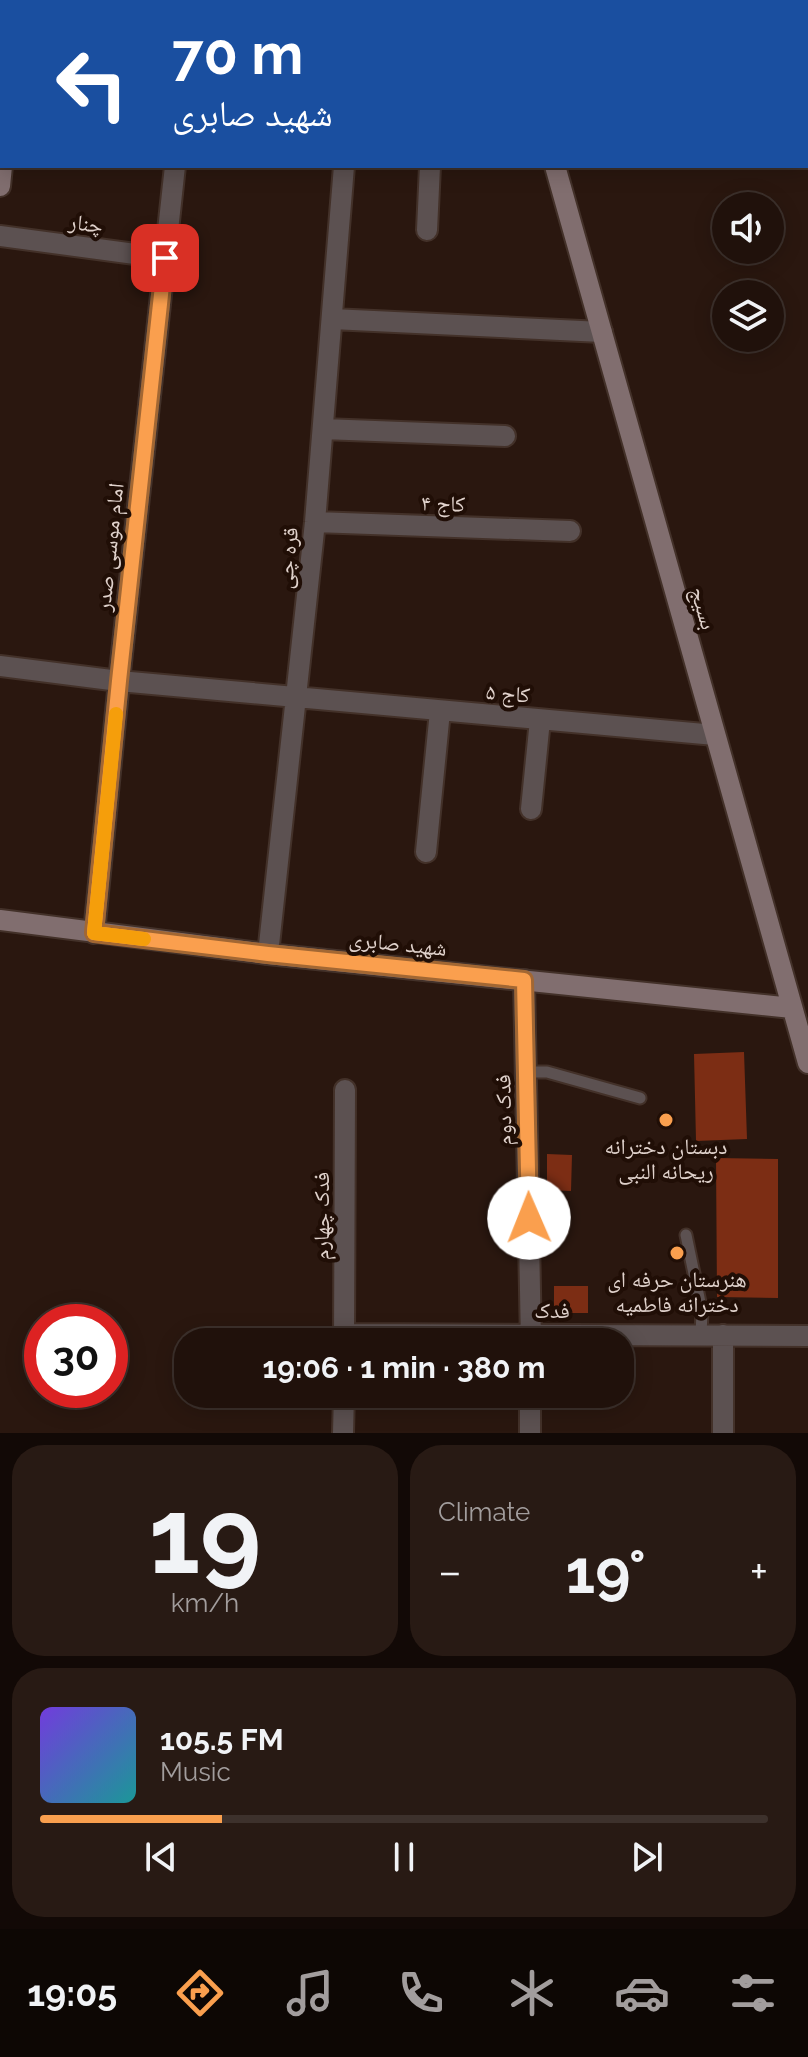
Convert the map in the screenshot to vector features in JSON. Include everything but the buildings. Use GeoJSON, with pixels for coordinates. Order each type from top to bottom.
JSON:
{"type":"FeatureCollection","features":[{"type":"Feature","properties":{"kind":"street","name":"امام موسی صدر"},"geometry":{"type":"LineString","coordinates":[[94,933],[175,168]]}},
{"type":"Feature","properties":{"kind":"street","name":"قره چی"},"geometry":{"type":"LineString","coordinates":[[268,954],[315,522],[344,168]]}},
{"type":"Feature","properties":{"kind":"street"},"geometry":{"type":"LineString","coordinates":[[427,230],[430,168]]}},
{"type":"Feature","properties":{"kind":"street","name":"بسیج"},"geometry":{"type":"LineString","coordinates":[[556,168],[808,1063]]}},
{"type":"Feature","properties":{"kind":"street","name":"چنار"},"geometry":{"type":"LineString","coordinates":[[0,236],[165,258]]}},
{"type":"Feature","properties":{"kind":"street"},"geometry":{"type":"LineString","coordinates":[[332,319],[602,332]]}},
{"type":"Feature","properties":{"kind":"street"},"geometry":{"type":"LineString","coordinates":[[323,429],[505,436]]}},
{"type":"Feature","properties":{"kind":"street","name":"کاج ۴"},"geometry":{"type":"LineString","coordinates":[[315,522],[570,531]]}},
{"type":"Feature","properties":{"kind":"street","name":"کاج ۵"},"geometry":{"type":"LineString","coordinates":[[0,666],[119,681],[715,735]]}},
{"type":"Feature","properties":{"kind":"street"},"geometry":{"type":"LineString","coordinates":[[426,852],[440,711]]}},
{"type":"Feature","properties":{"kind":"street"},"geometry":{"type":"LineString","coordinates":[[531,809],[540,720]]}},
{"type":"Feature","properties":{"kind":"street","name":"شهید صابری"},"geometry":{"type":"LineString","coordinates":[[0,920],[268,954],[792,1008]]}},
{"type":"Feature","properties":{"kind":"street","name":"فدک دوم"},"geometry":{"type":"LineString","coordinates":[[524,980],[531,1328]]}},
{"type":"Feature","properties":{"kind":"street","name":"فدک چهارم"},"geometry":{"type":"LineString","coordinates":[[344,1328],[345,1090]]}},
{"type":"Feature","properties":{"kind":"street"},"geometry":{"type":"LineString","coordinates":[[723,1335],[723,1433]]}},
{"type":"Feature","properties":{"kind":"street","name":"فدک"},"geometry":{"type":"LineString","coordinates":[[634,1336],[808,1336]]}},
{"type":"Feature","properties":{"kind":"street"},"geometry":{"type":"LineString","coordinates":[[343,1433],[344,1408]]}},
{"type":"Feature","properties":{"kind":"street"},"geometry":{"type":"LineString","coordinates":[[530,1408],[530,1433]]}},
{"type":"Feature","properties":{"kind":"lane"},"geometry":{"type":"LineString","coordinates":[[526,1072],[547,1072],[640,1098]]}},
{"type":"Feature","properties":{"kind":"lane"},"geometry":{"type":"LineString","coordinates":[[686,1235],[702,1312],[701,1335]]}},
{"type":"Feature","properties":{"kind":"slow traffic"},"geometry":{"type":"LineString","coordinates":[[116,714],[94,933],[144,939]]}},
{"type":"Feature","properties":{"kind":"place","name":"دبستان دخترانه ریحانه النبی"},"geometry":{"type":"Point","coordinates":[666,1120]}},
{"type":"Feature","properties":{"kind":"place","name":"هنرستان حرفه ای دخترانه فاطمیه"},"geometry":{"type":"Point","coordinates":[677,1253]}},
{"type":"Feature","properties":{"kind":"route"},"geometry":{"type":"LineString","coordinates":[[165,258],[94,933],[524,980],[529,1218]]}}]}
